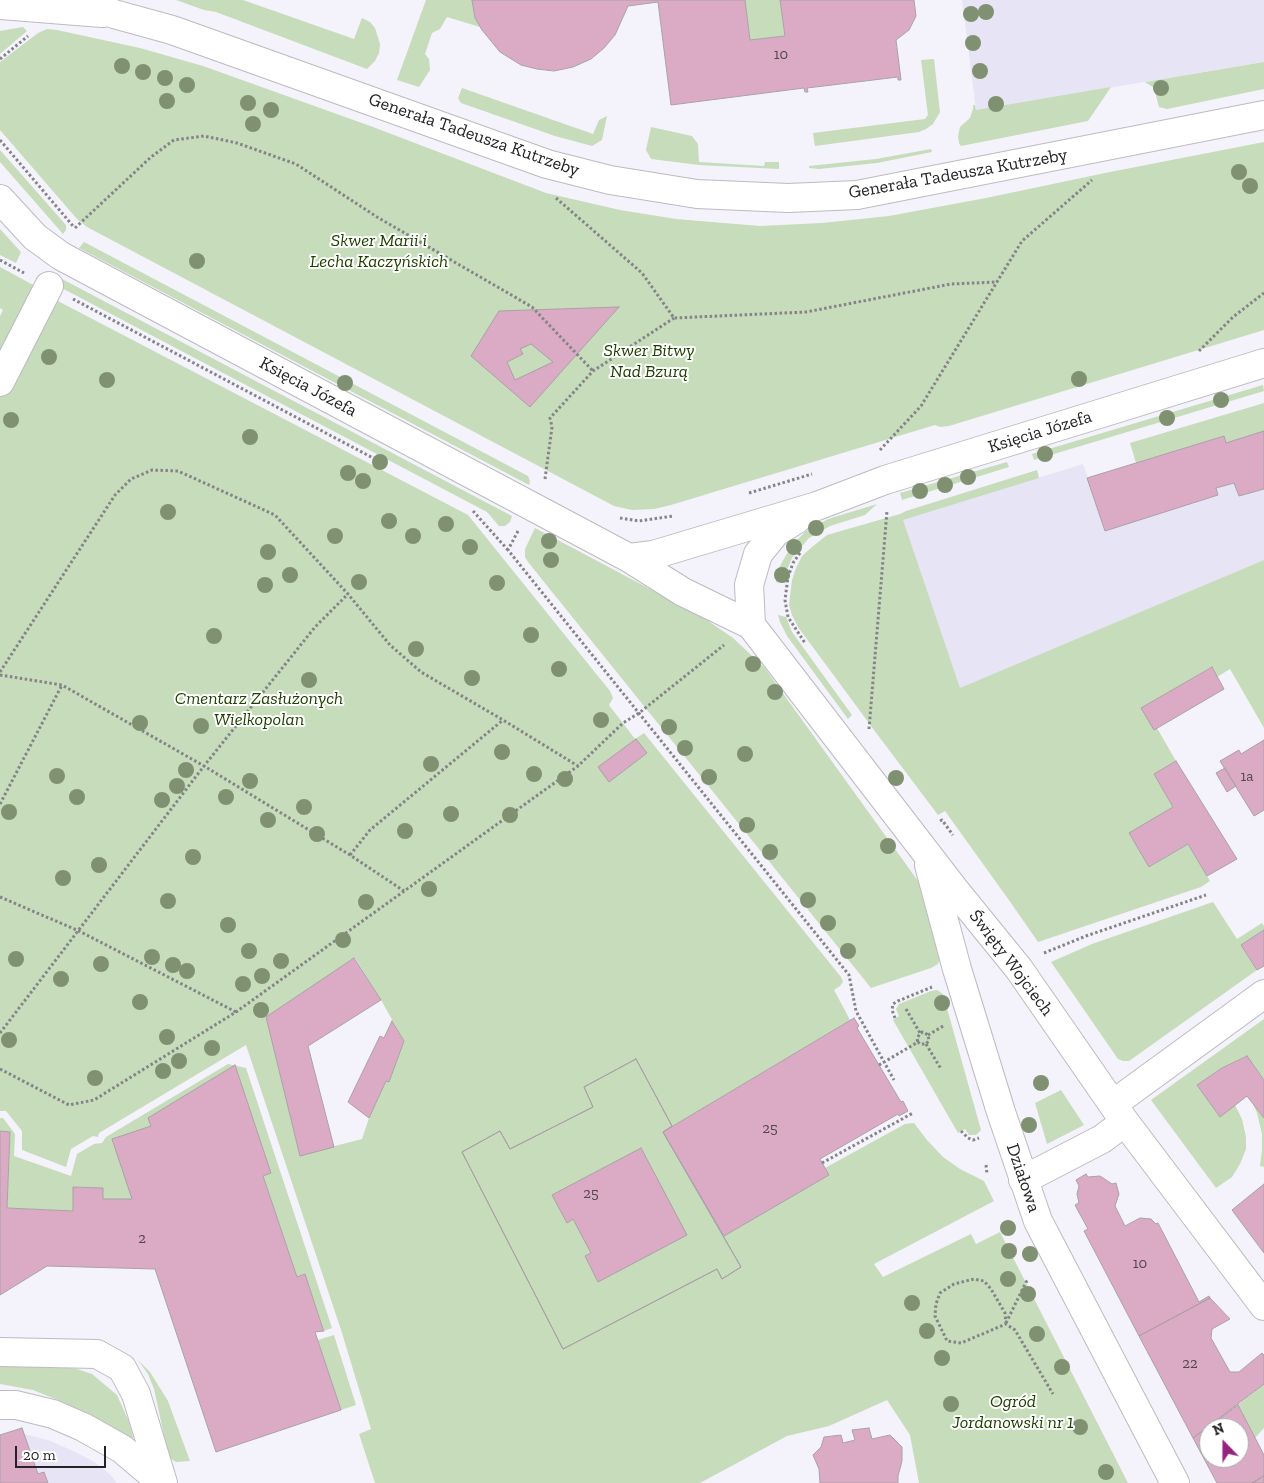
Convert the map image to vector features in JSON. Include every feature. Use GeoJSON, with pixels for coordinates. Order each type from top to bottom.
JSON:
{"type":"FeatureCollection","features":[{"type":"Feature","properties":{"kind":"street","name":"Generała Tadeusza Kutrzeby"},"geometry":{"type":"LineString","coordinates":[[80,0],[114,14],[172,30],[547,164],[610,180],[697,194],[788,198],[857,195],[1264,115]]}},
{"type":"Feature","properties":{"kind":"street"},"geometry":{"type":"LineString","coordinates":[[0,5],[114,14]]}},
{"type":"Feature","properties":{"kind":"street","name":"Księcia Józefa"},"geometry":{"type":"LineString","coordinates":[[0,199],[35,237],[61,256],[629,558],[683,592],[751,625],[749,585],[758,554],[776,532],[817,506]]}},
{"type":"Feature","properties":{"kind":"street"},"geometry":{"type":"LineString","coordinates":[[0,382],[49,286]]}},
{"type":"Feature","properties":{"kind":"street","name":"Księcia Józefa"},"geometry":{"type":"LineString","coordinates":[[629,558],[653,555],[817,506],[885,480],[1264,363]]}},
{"type":"Feature","properties":{"kind":"street","name":"Święty Wojciech"},"geometry":{"type":"LineString","coordinates":[[751,625],[925,852],[1019,969],[1119,1113],[1264,1306]]}},
{"type":"Feature","properties":{"kind":"street","name":"Działowa"},"geometry":{"type":"LineString","coordinates":[[925,852],[962,986],[1023,1180],[1038,1221],[1175,1483]]}},
{"type":"Feature","properties":{"kind":"street"},"geometry":{"type":"LineString","coordinates":[[1023,1180],[1102,1139],[1119,1113],[1264,994]]}},
{"type":"Feature","properties":{"kind":"street"},"geometry":{"type":"LineString","coordinates":[[0,1352],[97,1354],[122,1368],[136,1394],[162,1483]]}},
{"type":"Feature","properties":{"kind":"street"},"geometry":{"type":"LineString","coordinates":[[0,1405],[16,1405],[53,1414],[83,1428],[122,1449],[162,1483]]}},
{"type":"Feature","properties":{"kind":"path"},"geometry":{"type":"LineString","coordinates":[[0,59],[31,34]]}},
{"type":"Feature","properties":{"kind":"path"},"geometry":{"type":"LineString","coordinates":[[0,140],[75,228],[152,157],[174,140],[204,136],[238,143],[296,164],[377,217],[532,307],[593,371]]}},
{"type":"Feature","properties":{"kind":"path"},"geometry":{"type":"LineString","coordinates":[[886,451],[876,454],[921,406],[1022,241],[1095,178]]}},
{"type":"Feature","properties":{"kind":"path"},"geometry":{"type":"LineString","coordinates":[[553,196],[642,274],[674,318]]}},
{"type":"Feature","properties":{"kind":"path"},"geometry":{"type":"LineString","coordinates":[[0,260],[380,462]]}},
{"type":"Feature","properties":{"kind":"path"},"geometry":{"type":"LineString","coordinates":[[508,550],[545,479],[552,427],[550,418],[593,371],[674,318],[806,312],[951,284],[997,282]]}},
{"type":"Feature","properties":{"kind":"path"},"geometry":{"type":"LineString","coordinates":[[1205,351],[1197,354],[1233,316],[1264,293]]}},
{"type":"Feature","properties":{"kind":"path"},"geometry":{"type":"LineString","coordinates":[[404,891],[350,855],[204,766],[62,685],[0,674],[115,495],[131,479],[152,470],[178,471],[275,515],[348,594],[390,645],[421,672],[578,766]]}},
{"type":"Feature","properties":{"kind":"path"},"geometry":{"type":"LineString","coordinates":[[746,494],[820,471]]}},
{"type":"Feature","properties":{"kind":"path"},"geometry":{"type":"LineString","coordinates":[[545,479],[553,484]]}},
{"type":"Feature","properties":{"kind":"path"},"geometry":{"type":"LineString","coordinates":[[863,723],[868,731],[887,510],[885,480]]}},
{"type":"Feature","properties":{"kind":"path"},"geometry":{"type":"LineString","coordinates":[[465,506],[473,510],[508,550],[849,975],[856,1011],[894,1080]]}},
{"type":"Feature","properties":{"kind":"path"},"geometry":{"type":"LineString","coordinates":[[878,513],[887,510]]}},
{"type":"Feature","properties":{"kind":"path"},"geometry":{"type":"LineString","coordinates":[[611,516],[639,521],[681,513]]}},
{"type":"Feature","properties":{"kind":"path"},"geometry":{"type":"LineString","coordinates":[[805,547],[793,564],[788,577],[785,600],[788,617],[806,644]]}},
{"type":"Feature","properties":{"kind":"path"},"geometry":{"type":"LineString","coordinates":[[0,1033],[204,766],[316,626],[348,594]]}},
{"type":"Feature","properties":{"kind":"path"},"geometry":{"type":"LineString","coordinates":[[0,1069],[69,1105],[94,1100],[236,1012],[578,766],[623,723],[639,713],[751,625]]}},
{"type":"Feature","properties":{"kind":"path"},"geometry":{"type":"LineString","coordinates":[[0,804],[62,685]]}},
{"type":"Feature","properties":{"kind":"path"},"geometry":{"type":"LineString","coordinates":[[350,855],[370,830],[504,720]]}},
{"type":"Feature","properties":{"kind":"path"},"geometry":{"type":"LineString","coordinates":[[935,824],[942,820],[954,836]]}},
{"type":"Feature","properties":{"kind":"path"},"geometry":{"type":"LineString","coordinates":[[1045,952],[1206,895]]}},
{"type":"Feature","properties":{"kind":"path"},"geometry":{"type":"LineString","coordinates":[[0,897],[79,931],[236,1012]]}},
{"type":"Feature","properties":{"kind":"path"},"geometry":{"type":"LineString","coordinates":[[906,1009],[920,1033]]}},
{"type":"Feature","properties":{"kind":"path"},"geometry":{"type":"LineString","coordinates":[[920,1033],[923,1032],[928,1035],[929,1040],[926,1044]]}},
{"type":"Feature","properties":{"kind":"path"},"geometry":{"type":"LineString","coordinates":[[918,1042],[917,1039],[920,1033]]}},
{"type":"Feature","properties":{"kind":"path"},"geometry":{"type":"LineString","coordinates":[[878,1065],[918,1042]]}},
{"type":"Feature","properties":{"kind":"path"},"geometry":{"type":"LineString","coordinates":[[918,1042],[926,1044]]}},
{"type":"Feature","properties":{"kind":"path"},"geometry":{"type":"LineString","coordinates":[[926,1044],[941,1069]]}},
{"type":"Feature","properties":{"kind":"path"},"geometry":{"type":"LineString","coordinates":[[822,1163],[913,1113]]}},
{"type":"Feature","properties":{"kind":"path"},"geometry":{"type":"LineString","coordinates":[[1006,1324],[1005,1313],[992,1289],[984,1281],[974,1279],[954,1284],[940,1293],[936,1304],[935,1316],[947,1341],[961,1344],[1006,1324],[1026,1282],[1029,1280]]}},
{"type":"Feature","properties":{"kind":"path"},"geometry":{"type":"LineString","coordinates":[[1006,1324],[1015,1330],[1053,1394]]}},
{"type":"Feature","properties":{"kind":"shaded area"},"geometry":{"type":"Polygon","coordinates":[[[962,0],[1264,0],[1264,62],[976,110],[962,0]]]}},
{"type":"Feature","properties":{"kind":"shaded area"},"geometry":{"type":"Polygon","coordinates":[[[1264,431],[1264,560],[960,689],[902,520],[1083,464],[1088,478],[1224,436],[1226,442],[1264,431]]]}},
{"type":"Feature","properties":{"kind":"shaded area"},"geometry":{"type":"Polygon","coordinates":[[[22,1428],[24,1434],[48,1440],[93,1461],[111,1475],[117,1483],[0,1483],[0,1435],[22,1428]]]}},
{"type":"Feature","properties":{"kind":"green space"},"geometry":{"type":"Polygon","coordinates":[[[176,0],[243,0],[354,39],[362,18],[370,22],[375,28],[380,44],[379,53],[375,61],[367,69],[216,12],[204,10],[176,0]]]}},
{"type":"Feature","properties":{"kind":"green space"},"geometry":{"type":"Polygon","coordinates":[[[426,0],[472,0],[475,18],[480,27],[447,17],[440,29],[432,33],[425,54],[429,59],[430,70],[419,87],[397,80],[426,0]]]}},
{"type":"Feature","properties":{"kind":"green space"},"geometry":{"type":"Polygon","coordinates":[[[745,0],[780,0],[785,36],[750,40],[745,0]]]}},
{"type":"Feature","properties":{"kind":"green space"},"geometry":{"type":"Polygon","coordinates":[[[23,27],[27,31],[0,54],[0,31],[23,27]]]}},
{"type":"Feature","properties":{"kind":"green space","name":"Skwer Bitwy Nad Bzurą"},"geometry":{"type":"Polygon","coordinates":[[[47,29],[140,48],[203,66],[373,127],[546,193],[620,210],[676,219],[760,226],[822,223],[889,216],[1264,142],[1264,330],[949,426],[940,427],[935,425],[671,505],[654,509],[632,510],[614,506],[87,227],[77,219],[0,130],[0,62],[38,33],[47,29]]]}},
{"type":"Feature","properties":{"kind":"green space"},"geometry":{"type":"Polygon","coordinates":[[[934,59],[940,112],[933,124],[919,132],[815,146],[813,133],[925,119],[928,115],[921,60],[934,59]]]}},
{"type":"Feature","properties":{"kind":"green space"},"geometry":{"type":"Polygon","coordinates":[[[1264,62],[1264,89],[1167,109],[1159,107],[1154,88],[1145,82],[1264,62]]]}},
{"type":"Feature","properties":{"kind":"green space"},"geometry":{"type":"Polygon","coordinates":[[[1111,87],[1088,121],[961,146],[959,143],[960,127],[970,118],[973,105],[975,105],[976,110],[1111,87]]]}},
{"type":"Feature","properties":{"kind":"green space"},"geometry":{"type":"Polygon","coordinates":[[[462,88],[593,134],[599,120],[607,116],[602,140],[592,146],[555,136],[461,103],[458,98],[462,88]]]}},
{"type":"Feature","properties":{"kind":"green space"},"geometry":{"type":"Polygon","coordinates":[[[651,127],[692,136],[698,144],[699,162],[764,166],[765,162],[779,162],[779,169],[699,165],[651,159],[646,150],[651,127]]]}},
{"type":"Feature","properties":{"kind":"green space"},"geometry":{"type":"Polygon","coordinates":[[[931,149],[932,152],[877,163],[819,169],[809,168],[809,166],[876,159],[931,149]]]}},
{"type":"Feature","properties":{"kind":"green space"},"geometry":{"type":"Polygon","coordinates":[[[0,150],[66,225],[66,230],[63,234],[0,162],[0,150]]]}},
{"type":"Feature","properties":{"kind":"green space"},"geometry":{"type":"Polygon","coordinates":[[[0,229],[21,252],[16,263],[0,255],[0,229]]]}},
{"type":"Feature","properties":{"kind":"green space"},"geometry":{"type":"Polygon","coordinates":[[[84,242],[528,476],[529,485],[79,248],[84,242]]]}},
{"type":"Feature","properties":{"kind":"green space"},"geometry":{"type":"Polygon","coordinates":[[[0,267],[35,286],[0,366],[0,316],[3,310],[0,308],[0,267]]]}},
{"type":"Feature","properties":{"kind":"green space"},"geometry":{"type":"Polygon","coordinates":[[[62,279],[512,516],[510,522],[505,526],[499,526],[487,512],[58,286],[62,279]]]}},
{"type":"Feature","properties":{"kind":"green space"},"geometry":{"type":"Polygon","coordinates":[[[56,300],[468,515],[610,691],[613,698],[609,705],[635,739],[644,733],[841,977],[843,982],[834,990],[850,1020],[663,1132],[723,1236],[829,1175],[825,1168],[905,1124],[914,1123],[943,1157],[960,1169],[984,1181],[994,1201],[874,1264],[883,1277],[971,1234],[976,1244],[1000,1232],[1128,1483],[919,1483],[910,1435],[887,1400],[829,1426],[787,1436],[700,1483],[375,1483],[359,1434],[371,1429],[342,1333],[246,1045],[99,1133],[98,1137],[93,1136],[71,1149],[66,1167],[22,1150],[22,1131],[6,1111],[0,1111],[0,397],[47,304],[56,300]],[[355,958],[266,1017],[300,1155],[362,1139],[369,1118],[386,1081],[389,1082],[404,1041],[355,958]]]}},
{"type":"Feature","properties":{"kind":"green space"},"geometry":{"type":"Polygon","coordinates":[[[1263,385],[1264,391],[1034,460],[1032,454],[1263,385]]]}},
{"type":"Feature","properties":{"kind":"green space"},"geometry":{"type":"Polygon","coordinates":[[[1264,403],[1264,431],[1226,443],[1223,436],[1136,463],[1130,443],[1264,403]]]}},
{"type":"Feature","properties":{"kind":"green space"},"geometry":{"type":"Polygon","coordinates":[[[1007,462],[1009,467],[902,500],[900,493],[1007,462]]]}},
{"type":"Feature","properties":{"kind":"green space"},"geometry":{"type":"Polygon","coordinates":[[[1037,470],[1039,478],[903,520],[960,688],[1264,560],[1264,728],[1230,669],[1217,677],[1211,667],[1142,708],[1157,728],[1176,761],[1154,774],[1173,807],[1129,834],[1150,867],[1188,844],[1210,881],[1201,887],[1038,942],[945,811],[938,815],[877,734],[798,627],[789,605],[792,580],[802,556],[827,535],[900,514],[1037,470]]]}},
{"type":"Feature","properties":{"kind":"green space"},"geometry":{"type":"Polygon","coordinates":[[[877,504],[865,515],[830,526],[809,538],[792,558],[784,577],[776,583],[780,566],[786,555],[805,532],[828,519],[877,504]]]}},
{"type":"Feature","properties":{"kind":"green space"},"geometry":{"type":"Polygon","coordinates":[[[535,528],[701,616],[733,638],[764,667],[918,881],[934,915],[941,957],[938,964],[871,988],[528,562],[525,557],[525,549],[535,528]]]}},
{"type":"Feature","properties":{"kind":"green space"},"geometry":{"type":"Polygon","coordinates":[[[778,615],[786,617],[792,632],[852,715],[848,719],[787,636],[778,615]]]}},
{"type":"Feature","properties":{"kind":"green space"},"geometry":{"type":"Polygon","coordinates":[[[1213,902],[1237,939],[1262,923],[1264,926],[1264,930],[1241,945],[1257,970],[1129,1061],[1118,1059],[1051,962],[1092,944],[1213,902]]]}},
{"type":"Feature","properties":{"kind":"green space"},"geometry":{"type":"Polygon","coordinates":[[[937,990],[943,994],[981,1130],[976,1135],[969,1135],[965,1129],[958,1133],[893,1020],[899,1016],[896,1009],[899,1004],[937,990]]]}},
{"type":"Feature","properties":{"kind":"green space"},"geometry":{"type":"Polygon","coordinates":[[[1264,1019],[1264,1079],[1246,1056],[1222,1068],[1197,1085],[1220,1116],[1235,1105],[1242,1119],[1246,1137],[1246,1149],[1240,1164],[1232,1177],[1216,1188],[1151,1100],[1264,1019]]]}},
{"type":"Feature","properties":{"kind":"green space"},"geometry":{"type":"Polygon","coordinates":[[[228,1064],[234,1065],[188,1094],[132,1199],[103,1199],[103,1188],[74,1187],[73,1211],[7,1208],[10,1132],[0,1131],[0,1118],[3,1118],[15,1134],[14,1156],[71,1176],[77,1154],[94,1144],[102,1143],[106,1137],[228,1064]]]}},
{"type":"Feature","properties":{"kind":"green space"},"geometry":{"type":"Polygon","coordinates":[[[235,1066],[246,1068],[332,1328],[324,1331],[305,1274],[297,1277],[263,1176],[271,1173],[235,1066]]]}},
{"type":"Feature","properties":{"kind":"green space"},"geometry":{"type":"Polygon","coordinates":[[[1061,1090],[1084,1125],[1047,1144],[1035,1103],[1061,1090]]]}},
{"type":"Feature","properties":{"kind":"green space"},"geometry":{"type":"Polygon","coordinates":[[[1252,1102],[1264,1118],[1264,1167],[1260,1166],[1262,1134],[1252,1102]]]}},
{"type":"Feature","properties":{"kind":"green space"},"geometry":{"type":"Polygon","coordinates":[[[334,1335],[356,1405],[341,1410],[318,1340],[334,1335]]]}},
{"type":"Feature","properties":{"kind":"green space"},"geometry":{"type":"Polygon","coordinates":[[[138,1360],[150,1372],[168,1401],[190,1461],[176,1462],[168,1454],[154,1389],[148,1374],[138,1360]]]}},
{"type":"Feature","properties":{"kind":"green space"},"geometry":{"type":"Polygon","coordinates":[[[0,1365],[61,1367],[77,1369],[92,1374],[117,1395],[129,1422],[132,1440],[91,1415],[65,1403],[33,1390],[0,1384],[0,1365]]]}},
{"type":"Feature","properties":{"kind":"green space"},"geometry":{"type":"Polygon","coordinates":[[[1264,1384],[1264,1428],[1255,1438],[1249,1426],[1249,1418],[1245,1418],[1238,1405],[1264,1384]]]}},
{"type":"Feature","properties":{"kind":"building"},"geometry":{"type":"Polygon","coordinates":[[[472,0],[745,0],[750,40],[785,36],[780,0],[914,0],[916,16],[909,30],[896,40],[901,80],[898,80],[898,77],[807,88],[808,92],[805,92],[804,88],[671,105],[658,2],[628,6],[615,35],[604,48],[591,59],[573,67],[554,71],[521,65],[500,52],[475,18],[472,0]]]}},
{"type":"Feature","properties":{"kind":"building"},"geometry":{"type":"Polygon","coordinates":[[[619,307],[530,407],[471,356],[499,311],[619,307]],[[531,344],[520,349],[523,354],[507,362],[515,380],[553,362],[531,344]]]}},
{"type":"Feature","properties":{"kind":"building"},"geometry":{"type":"Polygon","coordinates":[[[1264,431],[1264,489],[1239,496],[1234,483],[1216,488],[1218,495],[1105,531],[1087,478],[1224,436],[1226,443],[1264,431]]]}},
{"type":"Feature","properties":{"kind":"building"},"geometry":{"type":"Polygon","coordinates":[[[1212,667],[1224,689],[1154,730],[1141,708],[1212,667]]]}},
{"type":"Feature","properties":{"kind":"building"},"geometry":{"type":"Polygon","coordinates":[[[636,739],[647,753],[609,782],[598,767],[636,739]]]}},
{"type":"Feature","properties":{"kind":"building"},"geometry":{"type":"Polygon","coordinates":[[[1264,740],[1264,810],[1254,816],[1220,761],[1239,750],[1241,754],[1264,740]]]}},
{"type":"Feature","properties":{"kind":"building"},"geometry":{"type":"Polygon","coordinates":[[[1176,761],[1237,859],[1207,876],[1188,844],[1149,867],[1129,833],[1173,807],[1154,774],[1176,761]]]}},
{"type":"Feature","properties":{"kind":"building"},"geometry":{"type":"Polygon","coordinates":[[[1225,768],[1236,786],[1227,792],[1216,773],[1225,768]]]}},
{"type":"Feature","properties":{"kind":"building"},"geometry":{"type":"Polygon","coordinates":[[[1264,930],[1264,966],[1257,970],[1241,945],[1264,930]]]}},
{"type":"Feature","properties":{"kind":"building"},"geometry":{"type":"Polygon","coordinates":[[[354,958],[381,1000],[308,1046],[334,1147],[300,1156],[266,1017],[354,958]]]}},
{"type":"Feature","properties":{"kind":"building"},"geometry":{"type":"Polygon","coordinates":[[[854,1018],[859,1026],[857,1028],[908,1111],[899,1116],[898,1114],[820,1159],[829,1175],[724,1236],[663,1132],[854,1018]]]}},
{"type":"Feature","properties":{"kind":"building"},"geometry":{"type":"Polygon","coordinates":[[[392,1021],[404,1041],[389,1082],[386,1081],[369,1118],[348,1102],[380,1036],[384,1038],[392,1021]]]}},
{"type":"Feature","properties":{"kind":"building"},"geometry":{"type":"Polygon","coordinates":[[[1247,1056],[1264,1080],[1264,1118],[1247,1096],[1220,1117],[1197,1085],[1222,1068],[1247,1056]]]}},
{"type":"Feature","properties":{"kind":"building"},"geometry":{"type":"Polygon","coordinates":[[[636,1059],[672,1126],[663,1132],[741,1267],[722,1279],[717,1269],[563,1349],[462,1152],[500,1131],[510,1149],[593,1107],[584,1087],[636,1059]],[[641,1148],[552,1195],[567,1223],[573,1219],[591,1253],[585,1256],[598,1282],[687,1235],[641,1148]]]}},
{"type":"Feature","properties":{"kind":"building"},"geometry":{"type":"Polygon","coordinates":[[[636,1059],[672,1126],[663,1132],[741,1267],[722,1279],[717,1269],[563,1349],[462,1152],[500,1131],[510,1149],[593,1107],[584,1087],[636,1059]]]}},
{"type":"Feature","properties":{"kind":"building"},"geometry":{"type":"Polygon","coordinates":[[[235,1065],[271,1173],[263,1176],[297,1277],[305,1274],[324,1331],[315,1332],[341,1410],[216,1452],[155,1269],[47,1266],[0,1295],[0,1131],[10,1132],[7,1208],[73,1211],[73,1187],[103,1188],[103,1199],[132,1199],[112,1139],[151,1126],[148,1118],[235,1065]]]}},
{"type":"Feature","properties":{"kind":"building"},"geometry":{"type":"Polygon","coordinates":[[[1086,1174],[1088,1177],[1100,1176],[1112,1184],[1116,1183],[1119,1194],[1115,1206],[1125,1226],[1140,1218],[1151,1219],[1156,1224],[1158,1223],[1199,1302],[1209,1296],[1210,1298],[1139,1336],[1084,1231],[1088,1229],[1075,1205],[1079,1203],[1077,1194],[1079,1186],[1076,1180],[1086,1174]]]}},
{"type":"Feature","properties":{"kind":"building"},"geometry":{"type":"Polygon","coordinates":[[[1264,1184],[1264,1253],[1232,1210],[1264,1184]]]}},
{"type":"Feature","properties":{"kind":"building"},"geometry":{"type":"Polygon","coordinates":[[[1210,1298],[1230,1319],[1212,1329],[1211,1338],[1230,1372],[1239,1372],[1262,1353],[1264,1355],[1264,1384],[1219,1418],[1199,1418],[1199,1433],[1193,1438],[1139,1336],[1210,1298]]]}},
{"type":"Feature","properties":{"kind":"building"},"geometry":{"type":"Polygon","coordinates":[[[1238,1405],[1245,1418],[1220,1418],[1238,1405]]]}},
{"type":"Feature","properties":{"kind":"building"},"geometry":{"type":"Polygon","coordinates":[[[1249,1426],[1264,1455],[1264,1476],[1252,1483],[1217,1483],[1209,1468],[1249,1468],[1249,1426]]]}},
{"type":"Feature","properties":{"kind":"building"},"geometry":{"type":"Polygon","coordinates":[[[22,1428],[38,1474],[44,1472],[48,1483],[0,1483],[0,1435],[22,1428]]]}},
{"type":"Feature","properties":{"kind":"building"},"geometry":{"type":"Polygon","coordinates":[[[869,1428],[872,1439],[890,1435],[902,1447],[902,1461],[898,1483],[820,1483],[819,1469],[813,1455],[821,1447],[824,1437],[841,1435],[843,1443],[855,1440],[852,1430],[869,1428]]]}},
{"type":"Feature","properties":{"kind":"building"},"geometry":{"type":"Polygon","coordinates":[[[1199,1434],[1199,1449],[1193,1438],[1199,1434]]]}},
{"type":"Feature","properties":{"kind":"building"},"geometry":{"type":"Polygon","coordinates":[[[1264,1476],[1264,1483],[1252,1483],[1264,1476]]]}},
{"type":"Feature","properties":{"kind":"park label","name":"Skwer Marii i Lecha Kaczyńskich"},"geometry":{"type":"Point","coordinates":[379,251]}},
{"type":"Feature","properties":{"kind":"park label","name":"Cmentarz Zasłużonych Wielkopolan"},"geometry":{"type":"Point","coordinates":[259,710]}},
{"type":"Feature","properties":{"kind":"park label","name":"Ogród Jordanowski nr 1"},"geometry":{"type":"Point","coordinates":[1013,1412]}}]}
